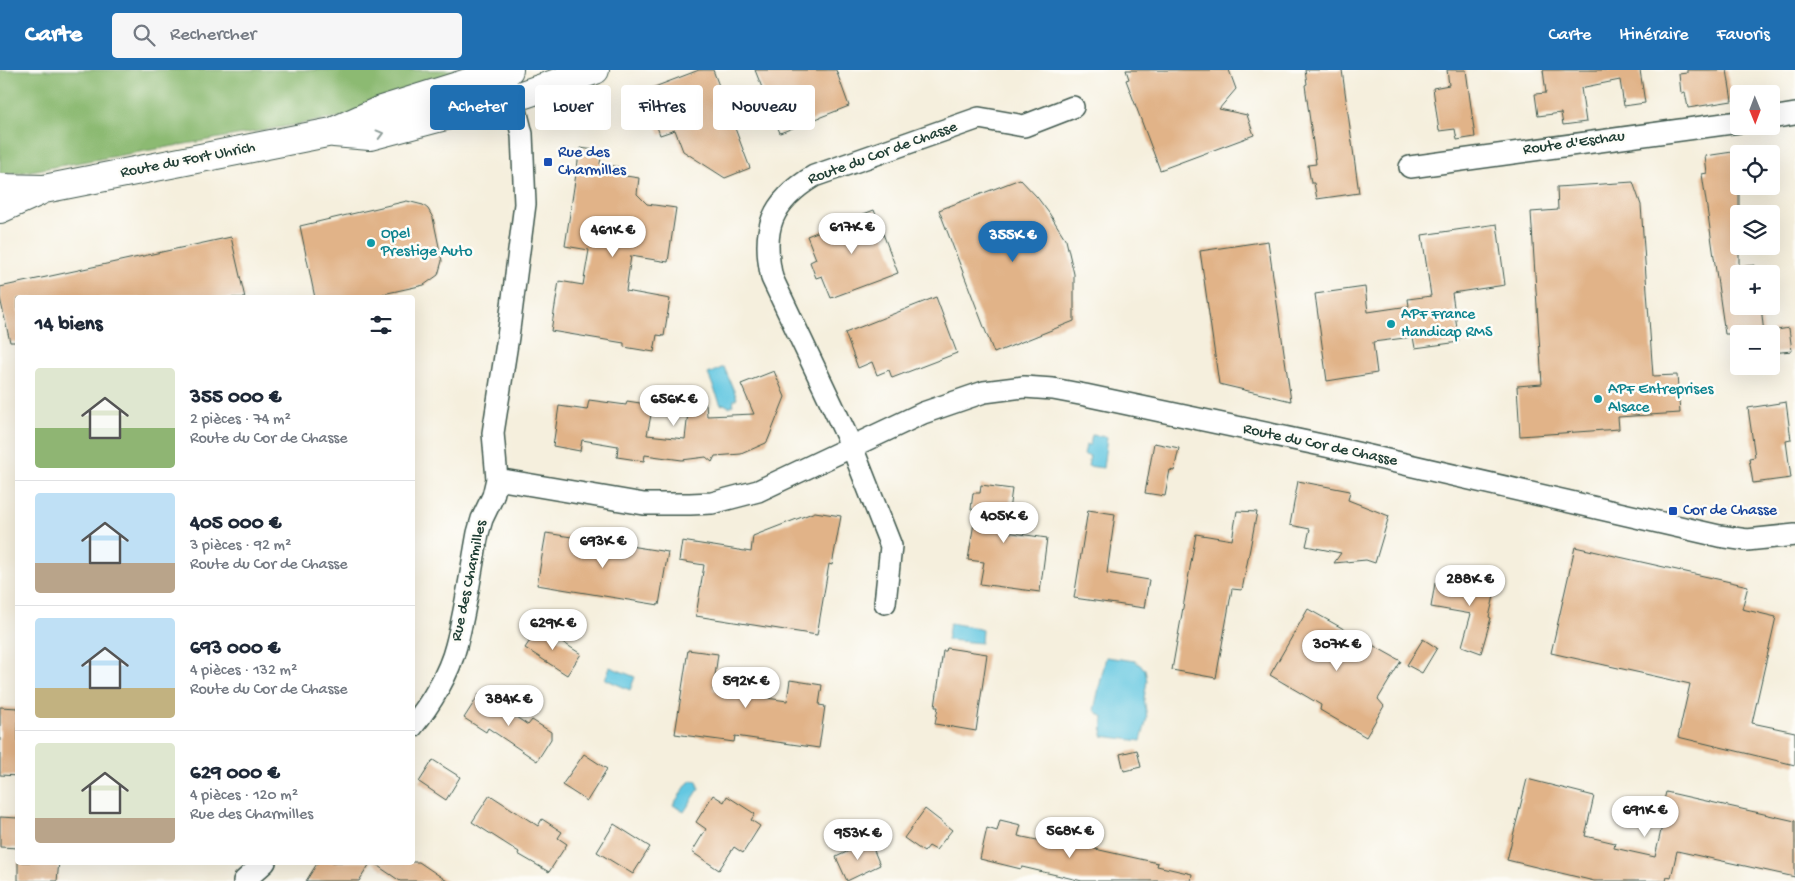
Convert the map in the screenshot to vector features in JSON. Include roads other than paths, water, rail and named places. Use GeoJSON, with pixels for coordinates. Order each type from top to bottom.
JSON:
{"type":"FeatureCollection","features":[{"type":"Feature","properties":{"kind":"street","name":"Route du Fort Uhrich"},"geometry":{"type":"LineString","coordinates":[[525,94],[595,70]]}},
{"type":"Feature","properties":{"kind":"street","name":"Route du Fort Uhrich"},"geometry":{"type":"LineString","coordinates":[[0,188],[44,189],[332,132],[380,110],[505,72]]}},
{"type":"Feature","properties":{"kind":"street","name":"Rue des Charmilles"},"geometry":{"type":"LineString","coordinates":[[505,72],[509,85]]}},
{"type":"Feature","properties":{"kind":"street","name":"Route du Cor de Chasse"},"geometry":{"type":"LineString","coordinates":[[885,603],[891,546],[852,448],[772,278],[767,238],[772,220],[779,206],[798,185],[814,176],[979,118],[1024,126],[1073,107]]}},
{"type":"Feature","properties":{"kind":"street"},"geometry":{"type":"LineString","coordinates":[[1780,116],[1795,114]]}},
{"type":"Feature","properties":{"kind":"street","name":"Route du Fort Uhrich"},"geometry":{"type":"LineString","coordinates":[[332,132],[370,136],[430,120]]}},
{"type":"Feature","properties":{"kind":"street","name":"Route d'Eschau"},"geometry":{"type":"LineString","coordinates":[[1410,167],[1730,123]]}},
{"type":"Feature","properties":{"kind":"street","name":"Rue des Charmilles"},"geometry":{"type":"LineString","coordinates":[[415,723],[428,707],[456,648],[478,533],[497,479],[493,433],[494,423],[508,337],[525,204],[521,130]]}},
{"type":"Feature","properties":{"kind":"street","name":"Route du Fort Uhrich"},"geometry":{"type":"LineString","coordinates":[[0,209],[44,189]]}},
{"type":"Feature","properties":{"kind":"street","name":"Route du Cor de Chasse"},"geometry":{"type":"LineString","coordinates":[[497,479],[644,504],[712,502],[758,491],[923,413],[984,392],[1009,388],[1053,389],[1326,446],[1719,536],[1747,540],[1795,535]]}},
{"type":"Feature","properties":{"kind":"street"},"geometry":{"type":"LineString","coordinates":[[244,881],[262,865]]}},
{"type":"Feature","properties":{"kind":"water"},"geometry":{"type":"Polygon","coordinates":[[[724,367],[737,398],[734,400],[733,405],[729,407],[724,404],[721,405],[708,374],[724,367]]]}},
{"type":"Feature","properties":{"kind":"water"},"geometry":{"type":"Polygon","coordinates":[[[1092,435],[1107,437],[1103,468],[1088,466],[1090,456],[1084,455],[1086,445],[1090,445],[1092,435]]]}},
{"type":"Feature","properties":{"kind":"water"},"geometry":{"type":"Polygon","coordinates":[[[950,623],[982,630],[981,643],[947,640],[950,623]]]}},
{"type":"Feature","properties":{"kind":"water"},"geometry":{"type":"Polygon","coordinates":[[[1106,657],[1135,661],[1145,669],[1147,681],[1144,698],[1147,718],[1141,741],[1102,736],[1103,717],[1094,710],[1106,657]]]}},
{"type":"Feature","properties":{"kind":"water"},"geometry":{"type":"Polygon","coordinates":[[[610,667],[635,677],[630,690],[605,679],[610,667]]]}},
{"type":"Feature","properties":{"kind":"water"},"geometry":{"type":"Polygon","coordinates":[[[692,780],[697,781],[699,789],[684,812],[673,805],[692,780]]]}},
{"type":"Feature","properties":{"kind":"place","name":"Rue des Charmilles"},"geometry":{"type":"Point","coordinates":[548,162]}},
{"type":"Feature","properties":{"kind":"place","name":"Opel Prestige Auto"},"geometry":{"type":"Point","coordinates":[371,243]}},
{"type":"Feature","properties":{"kind":"place","name":"APF France Handicap RMS"},"geometry":{"type":"Point","coordinates":[1391,324]}},
{"type":"Feature","properties":{"kind":"place","name":"APF Entreprises Alsace"},"geometry":{"type":"Point","coordinates":[1598,399]}},
{"type":"Feature","properties":{"kind":"place","name":"Cor de Chasse"},"geometry":{"type":"Point","coordinates":[1673,511]}}]}
